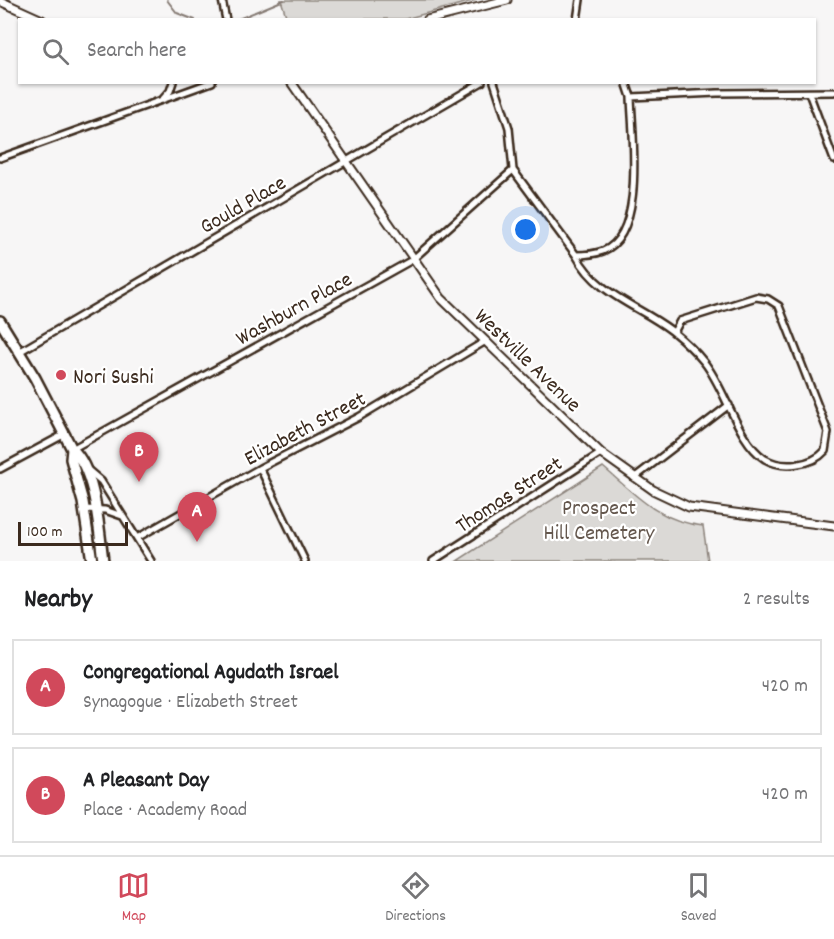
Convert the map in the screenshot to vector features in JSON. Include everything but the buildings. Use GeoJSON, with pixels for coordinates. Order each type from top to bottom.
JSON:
{"type":"FeatureCollection","features":[{"type":"Feature","properties":{"kind":"main road"},"geometry":{"type":"LineString","coordinates":[[0,321],[72,449],[80,456],[85,466],[95,509],[103,561]]}},
{"type":"Feature","properties":{"kind":"main road"},"geometry":{"type":"LineString","coordinates":[[72,449],[71,459],[84,509],[92,561]]}},
{"type":"Feature","properties":{"kind":"street"},"geometry":{"type":"LineString","coordinates":[[222,0],[226,18]]}},
{"type":"Feature","properties":{"kind":"street"},"geometry":{"type":"LineString","coordinates":[[435,18],[507,0]]}},
{"type":"Feature","properties":{"kind":"street"},"geometry":{"type":"LineString","coordinates":[[578,18],[579,0]]}},
{"type":"Feature","properties":{"kind":"street"},"geometry":{"type":"LineString","coordinates":[[0,1],[38,18]]}},
{"type":"Feature","properties":{"kind":"street"},"geometry":{"type":"LineString","coordinates":[[158,104],[170,91],[172,84]]}},
{"type":"Feature","properties":{"kind":"street"},"geometry":{"type":"LineString","coordinates":[[0,158],[158,104],[207,84]]}},
{"type":"Feature","properties":{"kind":"street","name":"Westville Avenue"},"geometry":{"type":"LineString","coordinates":[[292,84],[412,260],[441,298],[601,453],[664,496],[689,507],[834,526]]}},
{"type":"Feature","properties":{"kind":"street","name":"Gould Place"},"geometry":{"type":"LineString","coordinates":[[19,352],[479,84]]}},
{"type":"Feature","properties":{"kind":"street"},"geometry":{"type":"LineString","coordinates":[[495,84],[509,128],[513,170],[592,277],[612,295],[674,332],[705,363],[751,444],[771,462],[788,465],[808,462],[822,456],[831,441],[783,311],[774,302],[756,297],[731,304],[680,321],[674,332]]}},
{"type":"Feature","properties":{"kind":"street"},"geometry":{"type":"LineString","coordinates":[[576,255],[605,251],[624,232],[631,213],[631,97],[627,84]]}},
{"type":"Feature","properties":{"kind":"street"},"geometry":{"type":"LineString","coordinates":[[631,97],[717,93],[834,92]]}},
{"type":"Feature","properties":{"kind":"street"},"geometry":{"type":"LineString","coordinates":[[809,93],[834,160]]}},
{"type":"Feature","properties":{"kind":"street","name":"Washburn Place"},"geometry":{"type":"LineString","coordinates":[[72,449],[412,260],[513,170]]}},
{"type":"Feature","properties":{"kind":"street","name":"Elizabeth Street"},"geometry":{"type":"LineString","coordinates":[[137,538],[260,468],[359,417],[484,342]]}},
{"type":"Feature","properties":{"kind":"street"},"geometry":{"type":"LineString","coordinates":[[634,477],[729,405]]}},
{"type":"Feature","properties":{"kind":"street"},"geometry":{"type":"LineString","coordinates":[[0,469],[65,434]]}},
{"type":"Feature","properties":{"kind":"street","name":"Thomas Street"},"geometry":{"type":"LineString","coordinates":[[433,561],[601,453]]}},
{"type":"Feature","properties":{"kind":"street"},"geometry":{"type":"LineString","coordinates":[[85,466],[101,481],[151,561]]}},
{"type":"Feature","properties":{"kind":"street"},"geometry":{"type":"LineString","coordinates":[[260,468],[305,561]]}},
{"type":"Feature","properties":{"kind":"street"},"geometry":{"type":"LineString","coordinates":[[84,509],[95,509],[122,516]]}},
{"type":"Feature","properties":{"kind":"green space"},"geometry":{"type":"Polygon","coordinates":[[[281,0],[476,0],[409,18],[287,18],[281,0]]]}},
{"type":"Feature","properties":{"kind":"green space","name":"Prospect Hill Cemetery"},"geometry":{"type":"Polygon","coordinates":[[[603,467],[637,497],[660,513],[673,519],[703,526],[708,561],[457,561],[603,467]]]}},
{"type":"Feature","properties":{"kind":"waterway"},"geometry":{"type":"LineString","coordinates":[[167,0],[177,13],[190,18]]}},
{"type":"Feature","properties":{"kind":"waterway"},"geometry":{"type":"LineString","coordinates":[[241,18],[284,0]]}},
{"type":"Feature","properties":{"kind":"place","name":"Nori Sushi"},"geometry":{"type":"Point","coordinates":[61,375]}},
{"type":"Feature","properties":{"kind":"place","name":"A Pleasant Day"},"geometry":{"type":"Point","coordinates":[139,482]}},
{"type":"Feature","properties":{"kind":"place","name":"Congregational Agudath Israel"},"geometry":{"type":"Point","coordinates":[197,542]}}]}
